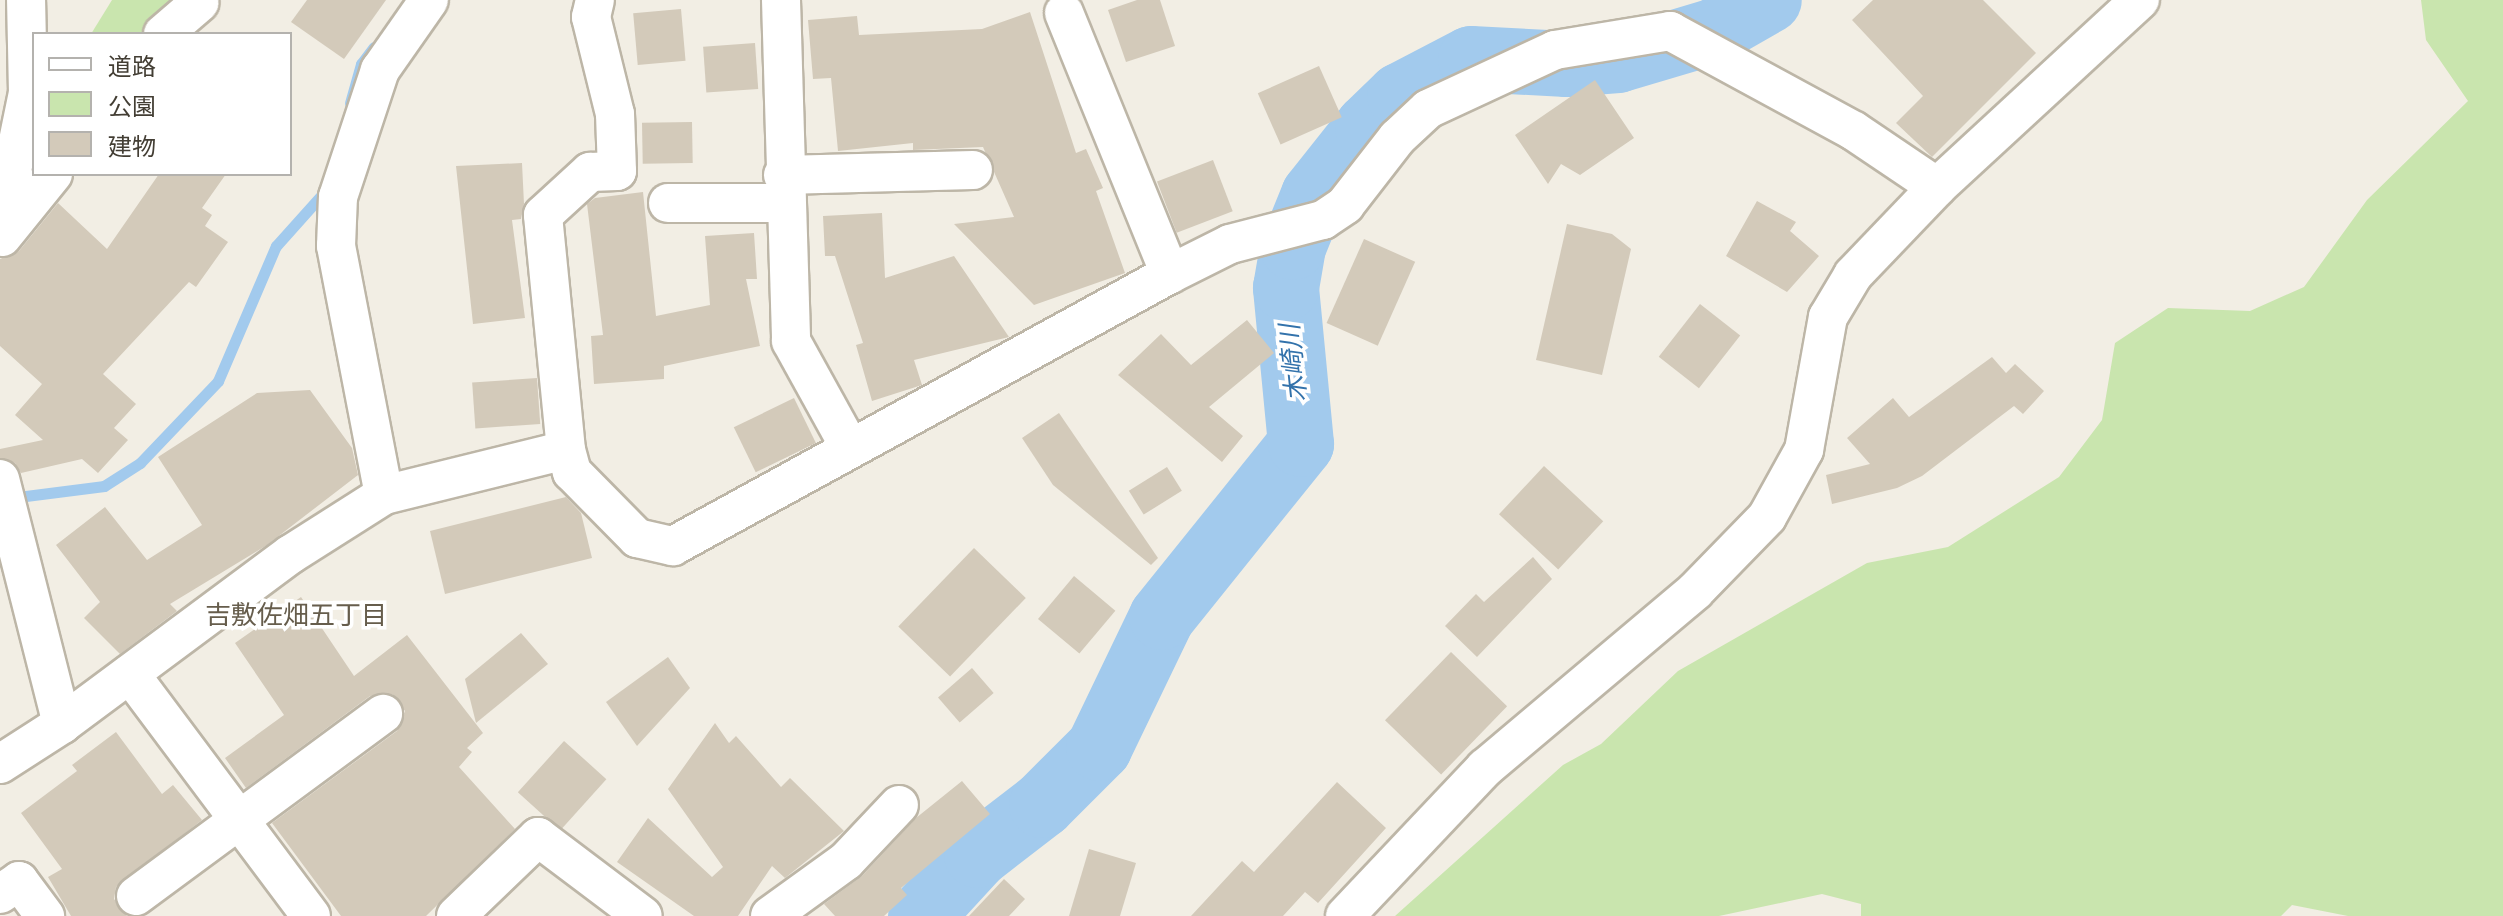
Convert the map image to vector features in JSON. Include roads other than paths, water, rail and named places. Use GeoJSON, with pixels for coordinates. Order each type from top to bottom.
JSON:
{"type":"FeatureCollection","features":[{"type":"Feature","properties":{"kind":"street"},"geometry":{"type":"LineString","coordinates":[[0,229],[28,93],[26,0]]}},
{"type":"Feature","properties":{"kind":"street"},"geometry":{"type":"LineString","coordinates":[[384,495],[336,246],[338,197],[380,70],[429,0]]}},
{"type":"Feature","properties":{"kind":"street"},"geometry":{"type":"LineString","coordinates":[[595,0],[591,17],[615,114],[617,171],[590,172],[543,215],[566,450],[572,472],[637,538],[673,546],[1170,274],[1230,244],[1306,225],[1345,205],[1397,138],[1428,109],[1503,71],[1555,50],[1686,38],[1854,131],[1937,187]]}},
{"type":"Feature","properties":{"kind":"street"},"geometry":{"type":"LineString","coordinates":[[781,0],[783,189],[791,341],[850,448]]}},
{"type":"Feature","properties":{"kind":"street"},"geometry":{"type":"LineString","coordinates":[[1345,916],[1485,768],[1695,591],[1767,517],[1804,450],[1828,317],[1853,275],[1937,187],[2140,0]]}},
{"type":"Feature","properties":{"kind":"street"},"geometry":{"type":"LineString","coordinates":[[165,32],[199,3]]}},
{"type":"Feature","properties":{"kind":"street"},"geometry":{"type":"LineString","coordinates":[[1064,13],[1170,274]]}},
{"type":"Feature","properties":{"kind":"street"},"geometry":{"type":"LineString","coordinates":[[668,203],[973,170]]}},
{"type":"Feature","properties":{"kind":"street"},"geometry":{"type":"LineString","coordinates":[[0,239],[51,176]]}},
{"type":"Feature","properties":{"kind":"street"},"geometry":{"type":"LineString","coordinates":[[0,764],[62,724],[291,554],[384,495],[566,450]]}},
{"type":"Feature","properties":{"kind":"street"},"geometry":{"type":"LineString","coordinates":[[0,479],[62,724]]}},
{"type":"Feature","properties":{"kind":"street"},"geometry":{"type":"LineString","coordinates":[[130,674],[237,822],[311,916]]}},
{"type":"Feature","properties":{"kind":"street"},"geometry":{"type":"LineString","coordinates":[[136,896],[383,714]]}},
{"type":"Feature","properties":{"kind":"street"},"geometry":{"type":"LineString","coordinates":[[770,916],[846,861],[899,805]]}},
{"type":"Feature","properties":{"kind":"street"},"geometry":{"type":"LineString","coordinates":[[456,916],[538,837],[643,916]]}},
{"type":"Feature","properties":{"kind":"street"},"geometry":{"type":"LineString","coordinates":[[0,894],[19,881],[45,916]]}},
{"type":"Feature","properties":{"kind":"waterway","name":"木崎川"},"geometry":{"type":"LineString","coordinates":[[921,916],[977,855],[1042,805],[1099,748],[1162,617],[1301,444],[1286,288],[1293,247],[1314,195],[1368,127],[1400,96],[1471,59],[1567,64],[1618,60],[1715,31],[1769,0]]}},
{"type":"Feature","properties":{"kind":"waterway"},"geometry":{"type":"LineString","coordinates":[[350,103],[361,64],[374,47]]}},
{"type":"Feature","properties":{"kind":"waterway"},"geometry":{"type":"LineString","coordinates":[[10,498],[104,486],[140,463],[218,381],[276,246],[326,190]]}},
{"type":"Feature","properties":{"kind":"district","name":"吉敷佐畑五丁目"},"geometry":{"type":"Point","coordinates":[296,616]}}]}
